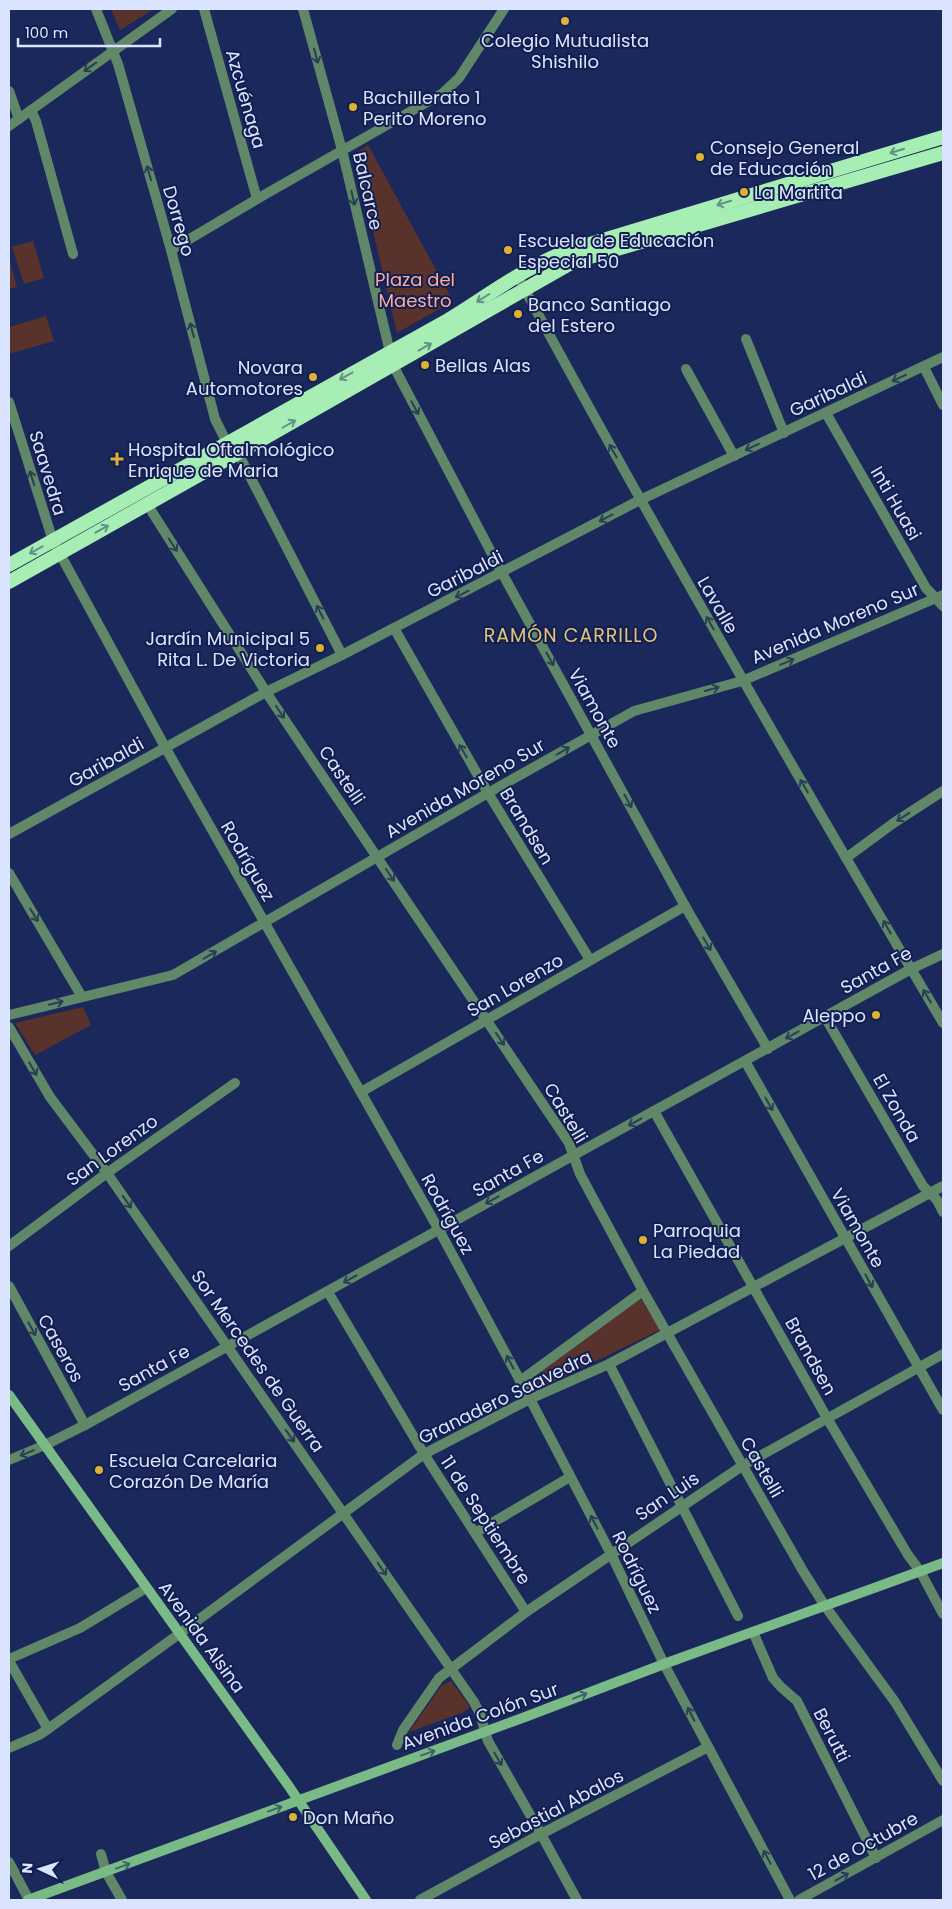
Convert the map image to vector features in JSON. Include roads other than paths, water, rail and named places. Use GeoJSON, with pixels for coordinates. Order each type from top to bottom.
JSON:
{"type":"FeatureCollection","features":[{"type":"Feature","properties":{"kind":"highway"},"geometry":{"type":"LineString","coordinates":[[9,566],[56,547],[147,504],[238,454],[390,359],[448,320],[555,256],[943,137]]}},
{"type":"Feature","properties":{"kind":"highway"},"geometry":{"type":"LineString","coordinates":[[9,582],[56,547],[227,443],[525,290],[560,269],[580,260],[943,153]]}},
{"type":"Feature","properties":{"kind":"main road","name":"Avenida Alsina"},"geometry":{"type":"LineString","coordinates":[[9,1395],[298,1800],[366,1900]]}},
{"type":"Feature","properties":{"kind":"main road","name":"Avenida Colón Sur"},"geometry":{"type":"LineString","coordinates":[[28,1900],[664,1664],[943,1563]]}},
{"type":"Feature","properties":{"kind":"street","name":"Dorrego"},"geometry":{"type":"LineString","coordinates":[[96,9],[113,50],[171,250],[215,419],[227,443]]}},
{"type":"Feature","properties":{"kind":"street"},"geometry":{"type":"LineString","coordinates":[[9,126],[172,9]]}},
{"type":"Feature","properties":{"kind":"street","name":"Azcuénaga"},"geometry":{"type":"LineString","coordinates":[[204,9],[257,199]]}},
{"type":"Feature","properties":{"kind":"street","name":"Balcarce"},"geometry":{"type":"LineString","coordinates":[[303,9],[342,150],[390,359]]}},
{"type":"Feature","properties":{"kind":"street"},"geometry":{"type":"LineString","coordinates":[[171,250],[451,88],[504,9]]}},
{"type":"Feature","properties":{"kind":"street"},"geometry":{"type":"LineString","coordinates":[[9,91],[19,118]]}},
{"type":"Feature","properties":{"kind":"street"},"geometry":{"type":"LineString","coordinates":[[30,110],[36,121],[73,254]]}},
{"type":"Feature","properties":{"kind":"street","name":"Lavalle"},"geometry":{"type":"LineString","coordinates":[[518,277],[742,681],[943,1022]]}},
{"type":"Feature","properties":{"kind":"street"},"geometry":{"type":"LineString","coordinates":[[746,339],[784,433]]}},
{"type":"Feature","properties":{"kind":"street","name":"Garibaldi"},"geometry":{"type":"LineString","coordinates":[[9,834],[266,692],[502,573],[640,500],[943,357]]}},
{"type":"Feature","properties":{"kind":"street","name":"Viamonte"},"geometry":{"type":"LineString","coordinates":[[390,359],[502,573],[685,906],[768,1049]]}},
{"type":"Feature","properties":{"kind":"street"},"geometry":{"type":"LineString","coordinates":[[924,367],[943,405]]}},
{"type":"Feature","properties":{"kind":"street"},"geometry":{"type":"LineString","coordinates":[[686,369],[734,456]]}},
{"type":"Feature","properties":{"kind":"street","name":"Saavedra"},"geometry":{"type":"LineString","coordinates":[[9,402],[56,547]]}},
{"type":"Feature","properties":{"kind":"street","name":"Inti Huasi"},"geometry":{"type":"LineString","coordinates":[[826,413],[926,588],[941,600]]}},
{"type":"Feature","properties":{"kind":"street"},"geometry":{"type":"LineString","coordinates":[[238,454],[342,655]]}},
{"type":"Feature","properties":{"kind":"street","name":"Castelli"},"geometry":{"type":"LineString","coordinates":[[147,504],[266,692],[378,856],[569,1143],[580,1174],[643,1291],[803,1571],[895,1702],[943,1781]]}},
{"type":"Feature","properties":{"kind":"street","name":"Rodríguez"},"geometry":{"type":"LineString","coordinates":[[56,547],[165,747],[439,1230],[530,1399],[611,1554],[664,1664],[790,1900]]}},
{"type":"Feature","properties":{"kind":"street","name":"Avenida Moreno Sur"},"geometry":{"type":"LineString","coordinates":[[9,1015],[173,975],[591,734],[644,707],[742,681],[941,600]]}},
{"type":"Feature","properties":{"kind":"street","name":"Brandsen"},"geometry":{"type":"LineString","coordinates":[[394,628],[488,793],[590,960]]}},
{"type":"Feature","properties":{"kind":"street"},"geometry":{"type":"LineString","coordinates":[[846,858],[895,822],[943,791]]}},
{"type":"Feature","properties":{"kind":"street"},"geometry":{"type":"LineString","coordinates":[[9,873],[82,997]]}},
{"type":"Feature","properties":{"kind":"street","name":"San Lorenzo"},"geometry":{"type":"LineString","coordinates":[[361,1092],[685,906]]}},
{"type":"Feature","properties":{"kind":"street","name":"Santa Fe"},"geometry":{"type":"LineString","coordinates":[[9,1460],[45,1445],[84,1425],[911,969],[943,954]]}},
{"type":"Feature","properties":{"kind":"street","name":"El Zonda"},"geometry":{"type":"LineString","coordinates":[[825,1017],[923,1186],[937,1200],[943,1212]]}},
{"type":"Feature","properties":{"kind":"street","name":"Sor Mercedes de Guerra"},"geometry":{"type":"LineString","coordinates":[[9,1027],[50,1097],[107,1172],[452,1668],[480,1714],[485,1732]]}},
{"type":"Feature","properties":{"kind":"street","name":"Viamonte"},"geometry":{"type":"LineString","coordinates":[[745,1062],[943,1410]]}},
{"type":"Feature","properties":{"kind":"street","name":"San Lorenzo"},"geometry":{"type":"LineString","coordinates":[[9,1246],[107,1172],[235,1083]]}},
{"type":"Feature","properties":{"kind":"street","name":"Brandsen"},"geometry":{"type":"LineString","coordinates":[[654,1111],[827,1418],[920,1571],[943,1614]]}},
{"type":"Feature","properties":{"kind":"street","name":"Granadero Saavedra"},"geometry":{"type":"LineString","coordinates":[[9,1748],[48,1729],[424,1454],[530,1399],[608,1364],[943,1186]]}},
{"type":"Feature","properties":{"kind":"street","name":"Caseros"},"geometry":{"type":"LineString","coordinates":[[9,1286],[84,1425]]}},
{"type":"Feature","properties":{"kind":"street","name":"Granadero Saavedra"},"geometry":{"type":"LineString","coordinates":[[520,1381],[643,1291]]}},
{"type":"Feature","properties":{"kind":"street","name":"11 de Septiembre"},"geometry":{"type":"LineString","coordinates":[[328,1292],[424,1454],[526,1612]]}},
{"type":"Feature","properties":{"kind":"street","name":"San Luis"},"geometry":{"type":"LineString","coordinates":[[397,1745],[402,1730],[433,1685],[452,1668],[526,1612],[742,1466],[943,1354]]}},
{"type":"Feature","properties":{"kind":"street"},"geometry":{"type":"LineString","coordinates":[[608,1364],[738,1616]]}},
{"type":"Feature","properties":{"kind":"street"},"geometry":{"type":"LineString","coordinates":[[475,1533],[570,1477]]}},
{"type":"Feature","properties":{"kind":"street"},"geometry":{"type":"LineString","coordinates":[[48,1729],[9,1660],[80,1628],[146,1588]]}},
{"type":"Feature","properties":{"kind":"street","name":"Berutti"},"geometry":{"type":"LineString","coordinates":[[753,1632],[774,1678],[797,1701],[876,1858]]}},
{"type":"Feature","properties":{"kind":"street"},"geometry":{"type":"LineString","coordinates":[[485,1732],[577,1900]]}},
{"type":"Feature","properties":{"kind":"street","name":"Sebastial Abalos"},"geometry":{"type":"LineString","coordinates":[[420,1900],[541,1834],[708,1747]]}},
{"type":"Feature","properties":{"kind":"street","name":"12 de Octubre"},"geometry":{"type":"LineString","coordinates":[[799,1900],[943,1820]]}},
{"type":"Feature","properties":{"kind":"street"},"geometry":{"type":"LineString","coordinates":[[101,1854],[106,1872],[122,1900]]}},
{"type":"Feature","properties":{"kind":"street"},"geometry":{"type":"LineString","coordinates":[[9,1862],[28,1900]]}},
{"type":"Feature","properties":{"kind":"place","name":"Colegio Mutualista Shishilo"},"geometry":{"type":"Point","coordinates":[565,21]}},
{"type":"Feature","properties":{"kind":"place","name":"Bachillerato 1 Perito Moreno"},"geometry":{"type":"Point","coordinates":[353,107]}},
{"type":"Feature","properties":{"kind":"place","name":"Consejo General de Educación"},"geometry":{"type":"Point","coordinates":[700,157]}},
{"type":"Feature","properties":{"kind":"place","name":"La Martita"},"geometry":{"type":"Point","coordinates":[744,192]}},
{"type":"Feature","properties":{"kind":"place","name":"Escuela de Educación Especial 50"},"geometry":{"type":"Point","coordinates":[508,250]}},
{"type":"Feature","properties":{"kind":"place","name":"Banco Santiago del Estero"},"geometry":{"type":"Point","coordinates":[518,314]}},
{"type":"Feature","properties":{"kind":"place","name":"Bellas Alas"},"geometry":{"type":"Point","coordinates":[425,365]}},
{"type":"Feature","properties":{"kind":"place","name":"Novara Automotores"},"geometry":{"type":"Point","coordinates":[313,377]}},
{"type":"Feature","properties":{"kind":"place","name":"Hospital Oftalmológico Enrique de Maria"},"geometry":{"type":"Point","coordinates":[117,459]}},
{"type":"Feature","properties":{"kind":"place","name":"Jardín Municipal 5 Rita L. De Victoria"},"geometry":{"type":"Point","coordinates":[320,648]}},
{"type":"Feature","properties":{"kind":"place","name":"Aleppo"},"geometry":{"type":"Point","coordinates":[876,1015]}},
{"type":"Feature","properties":{"kind":"place","name":"Parroquia La Piedad"},"geometry":{"type":"Point","coordinates":[643,1240]}},
{"type":"Feature","properties":{"kind":"place","name":"Escuela Carcelaria Corazón De María"},"geometry":{"type":"Point","coordinates":[99,1470]}},
{"type":"Feature","properties":{"kind":"place","name":"Don Maño"},"geometry":{"type":"Point","coordinates":[293,1817]}},
{"type":"Feature","properties":{"kind":"district","name":"RAMÓN CARRILLO"},"geometry":{"type":"Point","coordinates":[571,635]}},
{"type":"Feature","properties":{"kind":"park label","name":"Plaza del Maestro"},"geometry":{"type":"Point","coordinates":[415,289]}}]}
